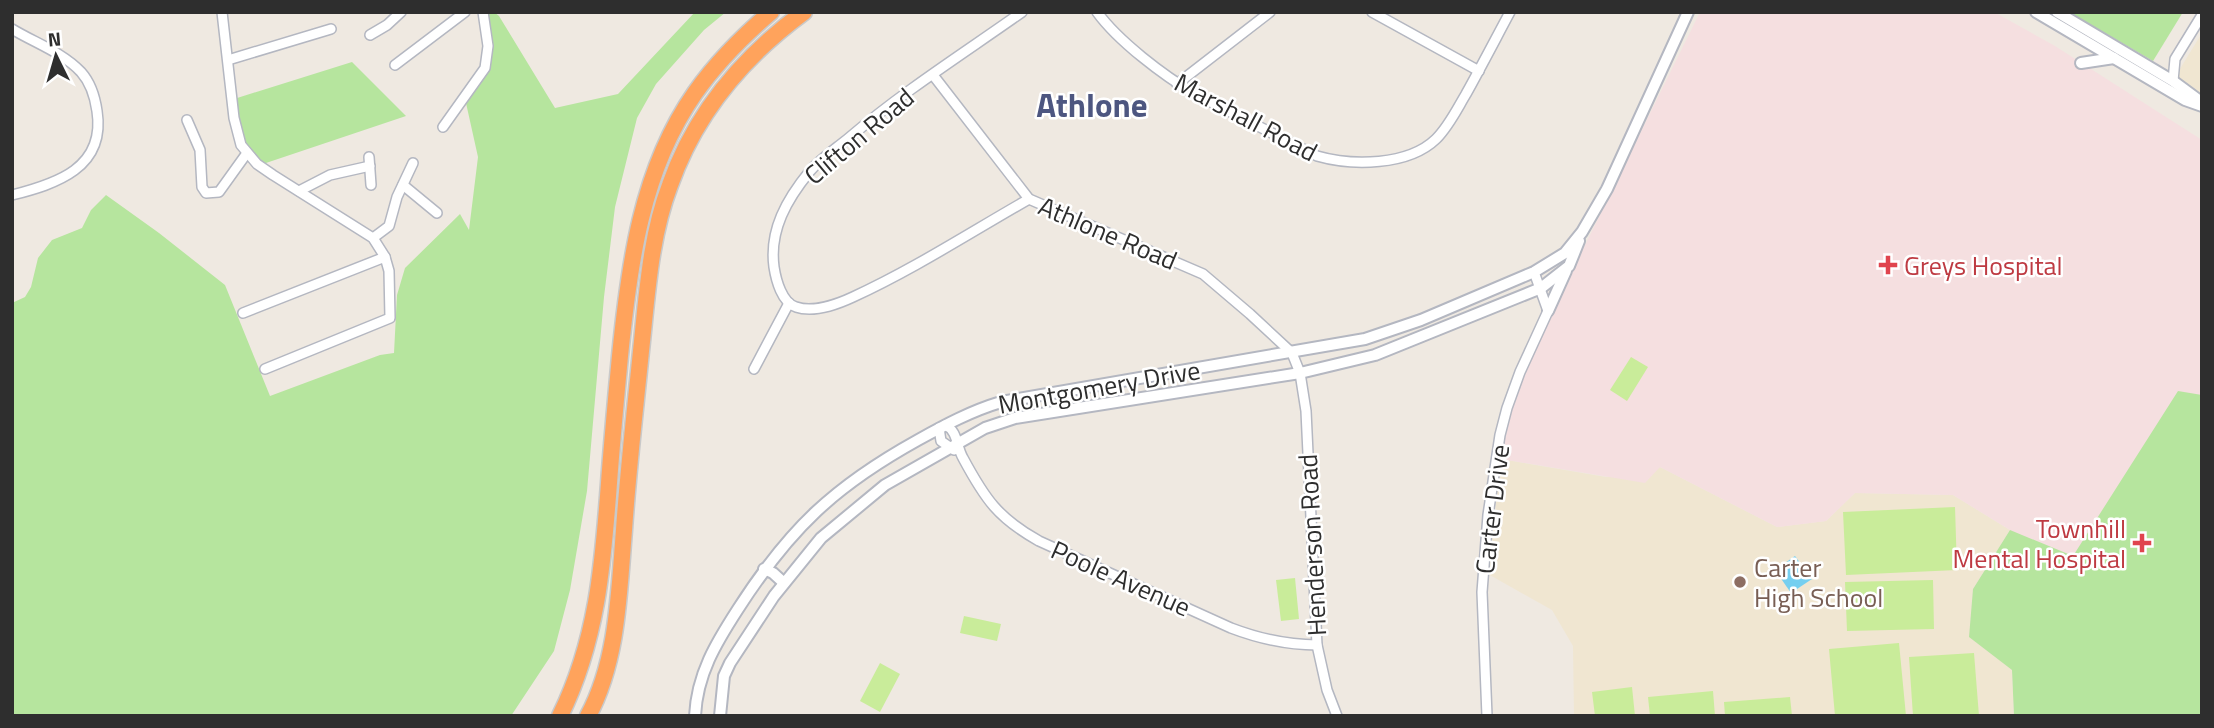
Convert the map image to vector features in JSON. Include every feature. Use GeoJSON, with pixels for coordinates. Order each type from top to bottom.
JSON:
{"type":"FeatureCollection","features":[{"type":"Feature","properties":{"kind":"highway"},"geometry":{"type":"LineString","coordinates":[[560,716],[585,656],[595,613],[625,306],[639,225],[660,161],[676,125],[695,94],[734,46],[771,12]]}},
{"type":"Feature","properties":{"kind":"highway"},"geometry":{"type":"LineString","coordinates":[[588,716],[605,672],[617,615],[646,309],[655,243],[669,187],[680,160],[707,111],[726,85],[744,62],[804,12]]}},
{"type":"Feature","properties":{"kind":"street"},"geometry":{"type":"LineString","coordinates":[[222,12],[234,118],[241,145],[273,175],[373,238],[386,257],[389,271],[390,318],[265,369]]}},
{"type":"Feature","properties":{"kind":"street"},"geometry":{"type":"LineString","coordinates":[[370,35],[401,12]]}},
{"type":"Feature","properties":{"kind":"street"},"geometry":{"type":"LineString","coordinates":[[395,65],[465,12]]}},
{"type":"Feature","properties":{"kind":"street"},"geometry":{"type":"LineString","coordinates":[[443,127],[485,68],[488,46],[483,12]]}},
{"type":"Feature","properties":{"kind":"street","name":"Clifton Road"},"geometry":{"type":"LineString","coordinates":[[789,303],[775,272],[775,235],[781,214],[812,169],[871,120],[1022,12]]}},
{"type":"Feature","properties":{"kind":"street","name":"Marshall Road"},"geometry":{"type":"LineString","coordinates":[[1097,12],[1112,31],[1177,84],[1317,156],[1356,163],[1396,158],[1419,151],[1436,139],[1452,118],[1510,12]]}},
{"type":"Feature","properties":{"kind":"street"},"geometry":{"type":"LineString","coordinates":[[1177,84],[1270,12]]}},
{"type":"Feature","properties":{"kind":"street"},"geometry":{"type":"LineString","coordinates":[[1372,12],[1479,71]]}},
{"type":"Feature","properties":{"kind":"street","name":"Montgomery Drive"},"geometry":{"type":"LineString","coordinates":[[695,716],[698,686],[704,668],[764,569],[813,513],[843,486],[942,427],[1001,402],[1365,339],[1421,320],[1534,272],[1560,258],[1582,232],[1607,190],[1688,12]]}},
{"type":"Feature","properties":{"kind":"street"},"geometry":{"type":"LineString","coordinates":[[2036,12],[2186,100],[2202,104]]}},
{"type":"Feature","properties":{"kind":"street"},"geometry":{"type":"LineString","coordinates":[[2057,12],[2172,80],[2202,104]]}},
{"type":"Feature","properties":{"kind":"street"},"geometry":{"type":"LineString","coordinates":[[2172,80],[2175,60],[2202,15]]}},
{"type":"Feature","properties":{"kind":"street"},"geometry":{"type":"LineString","coordinates":[[12,29],[54,51],[80,71],[93,93],[98,120],[95,145],[78,168],[67,177],[12,195]]}},
{"type":"Feature","properties":{"kind":"street"},"geometry":{"type":"LineString","coordinates":[[228,60],[331,29]]}},
{"type":"Feature","properties":{"kind":"street"},"geometry":{"type":"LineString","coordinates":[[2081,63],[2114,58]]}},
{"type":"Feature","properties":{"kind":"street"},"geometry":{"type":"LineString","coordinates":[[2154,69],[2175,60]]}},
{"type":"Feature","properties":{"kind":"street","name":"Athlone Road"},"geometry":{"type":"LineString","coordinates":[[933,75],[1029,199],[1203,274],[1292,353],[1300,373]]}},
{"type":"Feature","properties":{"kind":"street"},"geometry":{"type":"LineString","coordinates":[[187,120],[200,150],[202,187],[206,193],[219,192],[247,153]]}},
{"type":"Feature","properties":{"kind":"street"},"geometry":{"type":"LineString","coordinates":[[299,191],[330,174],[370,162],[372,185]]}},
{"type":"Feature","properties":{"kind":"street"},"geometry":{"type":"LineString","coordinates":[[373,238],[389,226],[397,197],[413,163]]}},
{"type":"Feature","properties":{"kind":"street"},"geometry":{"type":"LineString","coordinates":[[404,185],[437,213]]}},
{"type":"Feature","properties":{"kind":"street"},"geometry":{"type":"LineString","coordinates":[[754,369],[789,303],[808,309],[851,298],[1029,199]]}},
{"type":"Feature","properties":{"kind":"street","name":"Montgomery Drive"},"geometry":{"type":"LineString","coordinates":[[720,716],[726,671],[774,596],[821,538],[870,495],[957,450],[985,428],[1014,418],[1300,373],[1375,355],[1541,288],[1569,266],[1582,232]]}},
{"type":"Feature","properties":{"kind":"street"},"geometry":{"type":"LineString","coordinates":[[243,313],[386,257]]}},
{"type":"Feature","properties":{"kind":"street"},"geometry":{"type":"LineString","coordinates":[[1548,311],[1569,266]]}},
{"type":"Feature","properties":{"kind":"street"},"geometry":{"type":"LineString","coordinates":[[1534,272],[1548,311]]}},
{"type":"Feature","properties":{"kind":"street","name":"Carter Drive"},"geometry":{"type":"LineString","coordinates":[[1487,716],[1482,592],[1488,515],[1500,435],[1520,372],[1548,311]]}},
{"type":"Feature","properties":{"kind":"street"},"geometry":{"type":"LineString","coordinates":[[1421,320],[1429,334]]}},
{"type":"Feature","properties":{"kind":"street"},"geometry":{"type":"LineString","coordinates":[[1404,326],[1412,342]]}},
{"type":"Feature","properties":{"kind":"street","name":"Henderson Road"},"geometry":{"type":"LineString","coordinates":[[1300,373],[1306,411],[1317,645],[1327,690],[1337,716]]}},
{"type":"Feature","properties":{"kind":"street"},"geometry":{"type":"LineString","coordinates":[[1141,379],[1144,398]]}},
{"type":"Feature","properties":{"kind":"street"},"geometry":{"type":"LineString","coordinates":[[1127,382],[1131,400]]}},
{"type":"Feature","properties":{"kind":"street","name":"Poole Avenue"},"geometry":{"type":"LineString","coordinates":[[957,450],[941,441],[942,427],[954,431],[957,450],[1002,517],[1039,541],[1263,640],[1291,645],[1317,645]]}},
{"type":"Feature","properties":{"kind":"street"},"geometry":{"type":"LineString","coordinates":[[764,569],[784,583]]}},
{"type":"Feature","properties":{"kind":"street"},"geometry":{"type":"LineString","coordinates":[[754,585],[774,596]]}},
{"type":"Feature","properties":{"kind":"shaded area","name":"Greys Hospital"},"geometry":{"type":"Polygon","coordinates":[[[1700,12],[1994,12],[2055,46],[2202,140],[2202,716],[2014,716],[2012,670],[1969,637],[1973,589],[2010,530],[1953,495],[1855,493],[1826,521],[1777,527],[1660,467],[1645,483],[1501,459],[1507,416],[1523,371],[1700,12]]]}},
{"type":"Feature","properties":{"kind":"shaded area"},"geometry":{"type":"Polygon","coordinates":[[[2202,33],[2202,95],[2175,77],[2202,33]]]}},
{"type":"Feature","properties":{"kind":"shaded area","name":"Carter High School"},"geometry":{"type":"Polygon","coordinates":[[[1501,459],[1606,477],[1660,467],[1777,527],[1826,521],[1855,493],[1953,495],[2010,530],[1973,589],[2012,670],[2014,716],[1574,716],[1573,646],[1552,610],[1488,574],[1501,459]]]}},
{"type":"Feature","properties":{"kind":"green space"},"geometry":{"type":"Polygon","coordinates":[[[481,12],[494,12],[499,16],[555,108],[618,94],[695,12],[726,12],[704,30],[656,84],[637,118],[615,207],[604,297],[587,491],[570,590],[554,651],[511,716],[12,716],[12,303],[25,297],[31,287],[38,258],[52,240],[82,228],[91,210],[106,195],[225,285],[270,396],[380,355],[394,353],[397,295],[405,268],[460,214],[469,230],[478,157],[466,103],[478,78],[483,59],[481,12]]]}},
{"type":"Feature","properties":{"kind":"green space"},"geometry":{"type":"Polygon","coordinates":[[[2069,12],[2183,12],[2153,61],[2069,12]]]}},
{"type":"Feature","properties":{"kind":"green space"},"geometry":{"type":"Polygon","coordinates":[[[352,62],[406,116],[263,164],[246,142],[234,99],[352,62]]]}},
{"type":"Feature","properties":{"kind":"green space"},"geometry":{"type":"Polygon","coordinates":[[[1631,357],[1648,367],[1627,401],[1610,390],[1631,357]]]}},
{"type":"Feature","properties":{"kind":"green space","name":"Townhill Mental Hospital"},"geometry":{"type":"Polygon","coordinates":[[[2178,391],[2202,395],[2202,716],[2014,716],[2012,670],[1969,637],[1973,589],[2010,530],[2073,556],[2178,391]]]}},
{"type":"Feature","properties":{"kind":"green space"},"geometry":{"type":"Polygon","coordinates":[[[1955,507],[1957,570],[1846,575],[1843,512],[1955,507]]]}},
{"type":"Feature","properties":{"kind":"green space"},"geometry":{"type":"Polygon","coordinates":[[[1295,578],[1299,619],[1281,621],[1276,580],[1295,578]]]}},
{"type":"Feature","properties":{"kind":"green space"},"geometry":{"type":"Polygon","coordinates":[[[1933,580],[1934,629],[1847,631],[1845,582],[1933,580]]]}},
{"type":"Feature","properties":{"kind":"green space"},"geometry":{"type":"Polygon","coordinates":[[[964,616],[1001,624],[997,641],[960,633],[964,616]]]}},
{"type":"Feature","properties":{"kind":"green space"},"geometry":{"type":"Polygon","coordinates":[[[1899,643],[1906,716],[1835,716],[1829,649],[1899,643]]]}},
{"type":"Feature","properties":{"kind":"green space"},"geometry":{"type":"Polygon","coordinates":[[[1974,653],[1979,716],[1913,716],[1909,657],[1974,653]]]}},
{"type":"Feature","properties":{"kind":"green space"},"geometry":{"type":"Polygon","coordinates":[[[880,663],[900,674],[880,712],[860,701],[880,663]]]}},
{"type":"Feature","properties":{"kind":"green space"},"geometry":{"type":"Polygon","coordinates":[[[1632,687],[1635,716],[1595,716],[1592,692],[1632,687]]]}},
{"type":"Feature","properties":{"kind":"green space"},"geometry":{"type":"Polygon","coordinates":[[[1713,691],[1715,716],[1650,716],[1648,697],[1713,691]]]}},
{"type":"Feature","properties":{"kind":"green space"},"geometry":{"type":"Polygon","coordinates":[[[1790,697],[1792,716],[1725,716],[1724,702],[1790,697]]]}},
{"type":"Feature","properties":{"kind":"water"},"geometry":{"type":"Polygon","coordinates":[[[1795,556],[1812,579],[1791,593],[1775,570],[1795,556]]]}},
{"type":"Feature","properties":{"kind":"place","name":"Greys Hospital"},"geometry":{"type":"Point","coordinates":[1888,265]}},
{"type":"Feature","properties":{"kind":"place","name":"Townhill Mental Hospital"},"geometry":{"type":"Point","coordinates":[2142,543]}},
{"type":"Feature","properties":{"kind":"place","name":"Carter High School"},"geometry":{"type":"Point","coordinates":[1740,582]}},
{"type":"Feature","properties":{"kind":"district","name":"Athlone"},"geometry":{"type":"Point","coordinates":[1092,105]}}]}
